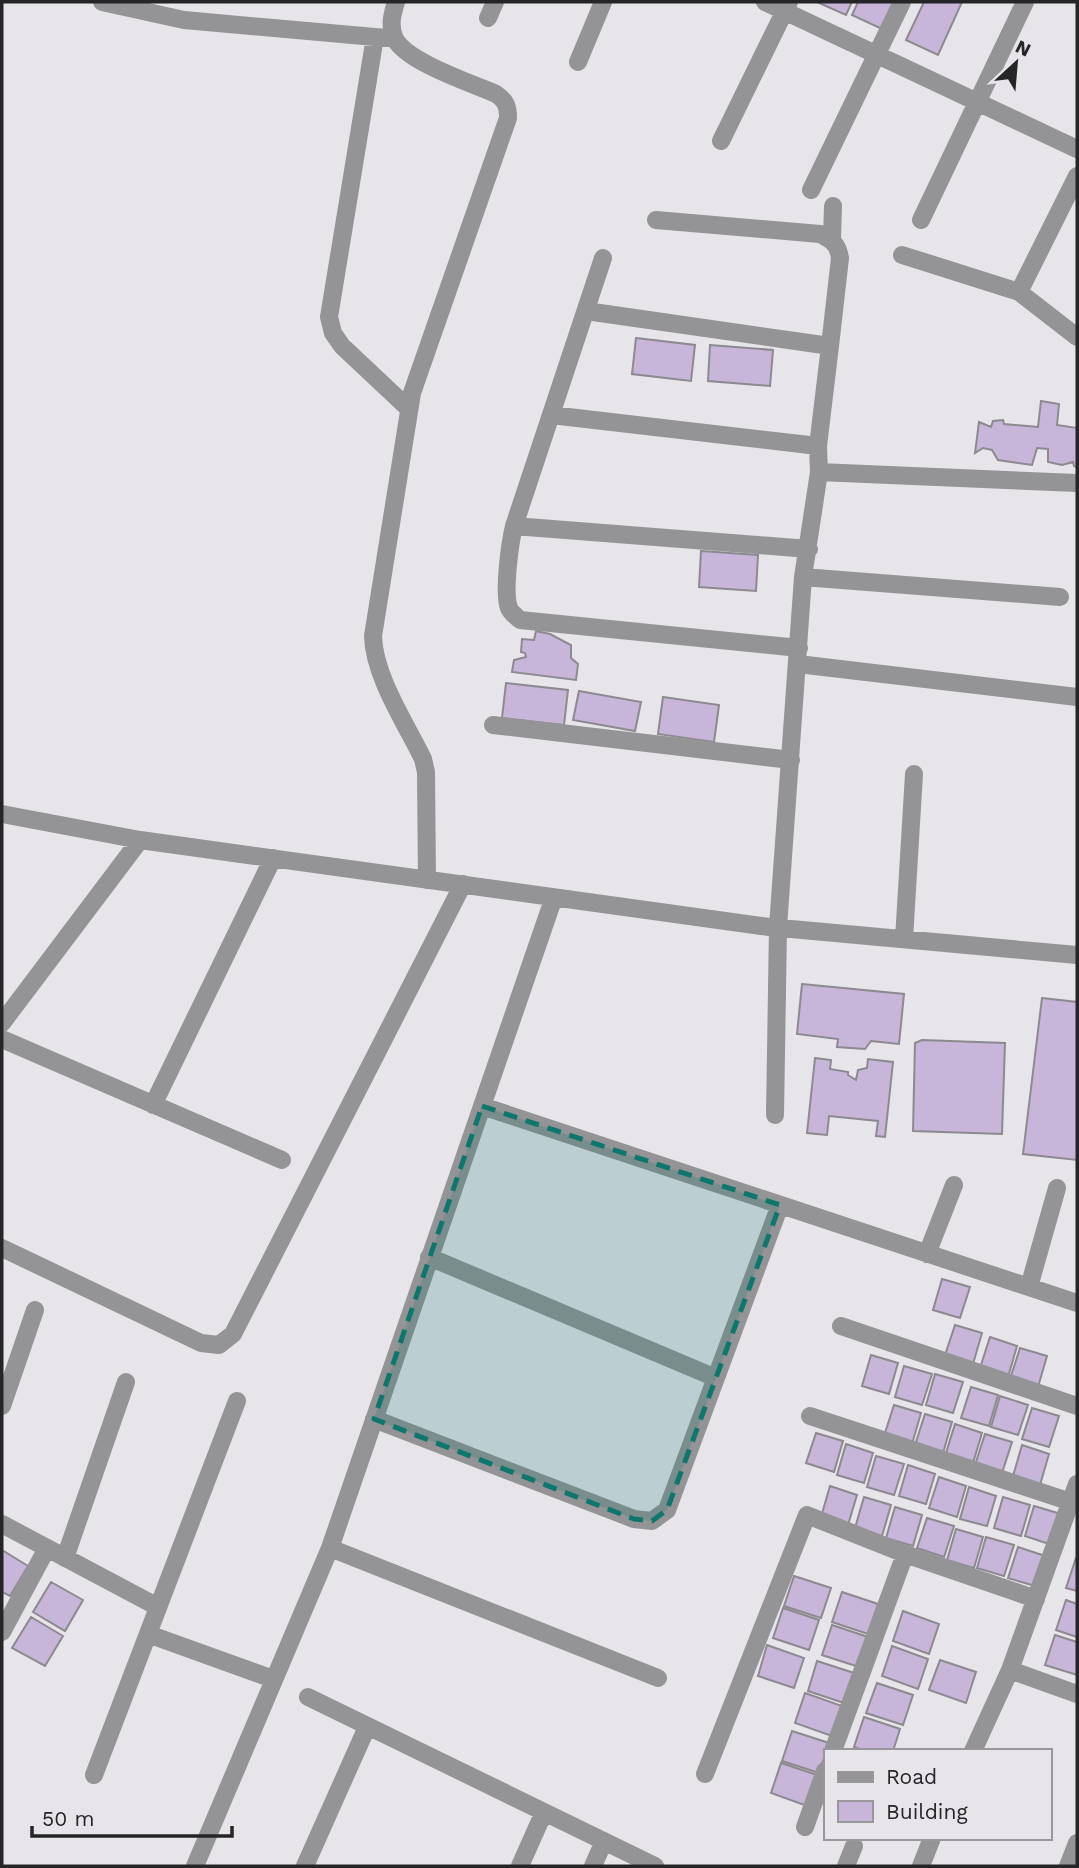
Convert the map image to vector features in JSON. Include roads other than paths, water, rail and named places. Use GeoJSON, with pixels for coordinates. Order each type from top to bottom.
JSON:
{"type":"FeatureCollection","features":[{"type":"Feature","properties":{"kind":"street"},"geometry":{"type":"LineString","coordinates":[[102,2],[184,20],[395,38]]}},
{"type":"Feature","properties":{"kind":"street"},"geometry":{"type":"LineString","coordinates":[[396,2],[390,20],[395,38],[404,51],[416,59],[496,94],[504,100],[508,108],[508,118],[412,393],[373,636],[373,652],[379,669],[423,759],[426,772],[427,880]]}},
{"type":"Feature","properties":{"kind":"street"},"geometry":{"type":"LineString","coordinates":[[578,62],[603,2]]}},
{"type":"Feature","properties":{"kind":"street"},"geometry":{"type":"LineString","coordinates":[[765,2],[787,6],[876,54],[1077,149]]}},
{"type":"Feature","properties":{"kind":"street"},"geometry":{"type":"LineString","coordinates":[[811,190],[902,2]]}},
{"type":"Feature","properties":{"kind":"street"},"geometry":{"type":"LineString","coordinates":[[921,220],[1025,2]]}},
{"type":"Feature","properties":{"kind":"street"},"geometry":{"type":"LineString","coordinates":[[721,141],[787,6]]}},
{"type":"Feature","properties":{"kind":"street"},"geometry":{"type":"LineString","coordinates":[[375,37],[329,317],[333,333],[342,346],[409,409]]}},
{"type":"Feature","properties":{"kind":"street"},"geometry":{"type":"LineString","coordinates":[[1019,292],[1077,176]]}},
{"type":"Feature","properties":{"kind":"street"},"geometry":{"type":"LineString","coordinates":[[832,239],[833,206]]}},
{"type":"Feature","properties":{"kind":"street"},"geometry":{"type":"LineString","coordinates":[[656,220],[820,234],[832,239],[840,258],[818,446],[819,472],[803,577],[778,928],[775,1115]]}},
{"type":"Feature","properties":{"kind":"street"},"geometry":{"type":"LineString","coordinates":[[902,255],[1019,292],[1077,337]]}},
{"type":"Feature","properties":{"kind":"street"},"geometry":{"type":"LineString","coordinates":[[603,258],[514,526],[509,551],[507,600],[510,611],[520,620],[798,656],[1077,697]]}},
{"type":"Feature","properties":{"kind":"street"},"geometry":{"type":"LineString","coordinates":[[586,311],[830,346]]}},
{"type":"Feature","properties":{"kind":"street"},"geometry":{"type":"LineString","coordinates":[[551,415],[818,446]]}},
{"type":"Feature","properties":{"kind":"street"},"geometry":{"type":"LineString","coordinates":[[819,472],[1077,482]]}},
{"type":"Feature","properties":{"kind":"street"},"geometry":{"type":"LineString","coordinates":[[514,526],[809,549]]}},
{"type":"Feature","properties":{"kind":"street"},"geometry":{"type":"LineString","coordinates":[[803,577],[1060,597]]}},
{"type":"Feature","properties":{"kind":"street"},"geometry":{"type":"LineString","coordinates":[[493,725],[791,760]]}},
{"type":"Feature","properties":{"kind":"street"},"geometry":{"type":"LineString","coordinates":[[904,939],[914,774]]}},
{"type":"Feature","properties":{"kind":"street"},"geometry":{"type":"LineString","coordinates":[[2,814],[140,840],[778,928],[1077,956]]}},
{"type":"Feature","properties":{"kind":"street"},"geometry":{"type":"LineString","coordinates":[[2,1023],[140,840]]}},
{"type":"Feature","properties":{"kind":"street"},"geometry":{"type":"LineString","coordinates":[[153,1105],[273,859]]}},
{"type":"Feature","properties":{"kind":"street"},"geometry":{"type":"LineString","coordinates":[[2,1248],[201,1343],[219,1345],[233,1334],[463,884]]}},
{"type":"Feature","properties":{"kind":"street"},"geometry":{"type":"LineString","coordinates":[[195,1866],[330,1548],[554,897]]}},
{"type":"Feature","properties":{"kind":"street"},"geometry":{"type":"LineString","coordinates":[[2,1039],[282,1160]]}},
{"type":"Feature","properties":{"kind":"street"},"geometry":{"type":"LineString","coordinates":[[482,1106],[1077,1303]]}},
{"type":"Feature","properties":{"kind":"street"},"geometry":{"type":"LineString","coordinates":[[928,1254],[954,1185]]}},
{"type":"Feature","properties":{"kind":"street"},"geometry":{"type":"LineString","coordinates":[[1029,1287],[1057,1188]]}},
{"type":"Feature","properties":{"kind":"street"},"geometry":{"type":"LineString","coordinates":[[374,1419],[634,1519],[652,1521],[667,1510],[780,1205]]}},
{"type":"Feature","properties":{"kind":"street"},"geometry":{"type":"LineString","coordinates":[[429,1257],[716,1378]]}},
{"type":"Feature","properties":{"kind":"street"},"geometry":{"type":"LineString","coordinates":[[2,1401],[35,1310]]}},
{"type":"Feature","properties":{"kind":"street"},"geometry":{"type":"LineString","coordinates":[[841,1326],[1077,1406]]}},
{"type":"Feature","properties":{"kind":"street"},"geometry":{"type":"LineString","coordinates":[[65,1558],[126,1382]]}},
{"type":"Feature","properties":{"kind":"street"},"geometry":{"type":"LineString","coordinates":[[94,1774],[237,1401]]}},
{"type":"Feature","properties":{"kind":"street"},"geometry":{"type":"LineString","coordinates":[[810,1416],[1071,1502]]}},
{"type":"Feature","properties":{"kind":"street"},"geometry":{"type":"LineString","coordinates":[[974,1749],[1010,1670],[1077,1484]]}},
{"type":"Feature","properties":{"kind":"street"},"geometry":{"type":"LineString","coordinates":[[705,1774],[807,1516],[905,1554],[1035,1599]]}},
{"type":"Feature","properties":{"kind":"street"},"geometry":{"type":"LineString","coordinates":[[2,1524],[158,1607]]}},
{"type":"Feature","properties":{"kind":"street"},"geometry":{"type":"LineString","coordinates":[[2,1632],[47,1548]]}},
{"type":"Feature","properties":{"kind":"street"},"geometry":{"type":"LineString","coordinates":[[330,1548],[658,1678]]}},
{"type":"Feature","properties":{"kind":"street"},"geometry":{"type":"LineString","coordinates":[[834,1749],[905,1554]]}},
{"type":"Feature","properties":{"kind":"street"},"geometry":{"type":"LineString","coordinates":[[148,1634],[273,1679]]}},
{"type":"Feature","properties":{"kind":"street"},"geometry":{"type":"LineString","coordinates":[[1010,1670],[1077,1694]]}},
{"type":"Feature","properties":{"kind":"street"},"geometry":{"type":"LineString","coordinates":[[308,1697],[655,1866]]}},
{"type":"Feature","properties":{"kind":"street"},"geometry":{"type":"LineString","coordinates":[[305,1866],[367,1727]]}},
{"type":"Feature","properties":{"kind":"street"},"geometry":{"type":"LineString","coordinates":[[805,1828],[824,1775]]}},
{"type":"Feature","properties":{"kind":"street"},"geometry":{"type":"LineString","coordinates":[[520,1866],[544,1812]]}},
{"type":"Feature","properties":{"kind":"street"},"geometry":{"type":"LineString","coordinates":[[921,1866],[931,1840]]}},
{"type":"Feature","properties":{"kind":"street"},"geometry":{"type":"LineString","coordinates":[[593,1866],[604,1841]]}},
{"type":"Feature","properties":{"kind":"street"},"geometry":{"type":"LineString","coordinates":[[1068,1866],[1077,1843]]}},
{"type":"Feature","properties":{"kind":"street"},"geometry":{"type":"LineString","coordinates":[[846,1866],[855,1846]]}}]}
